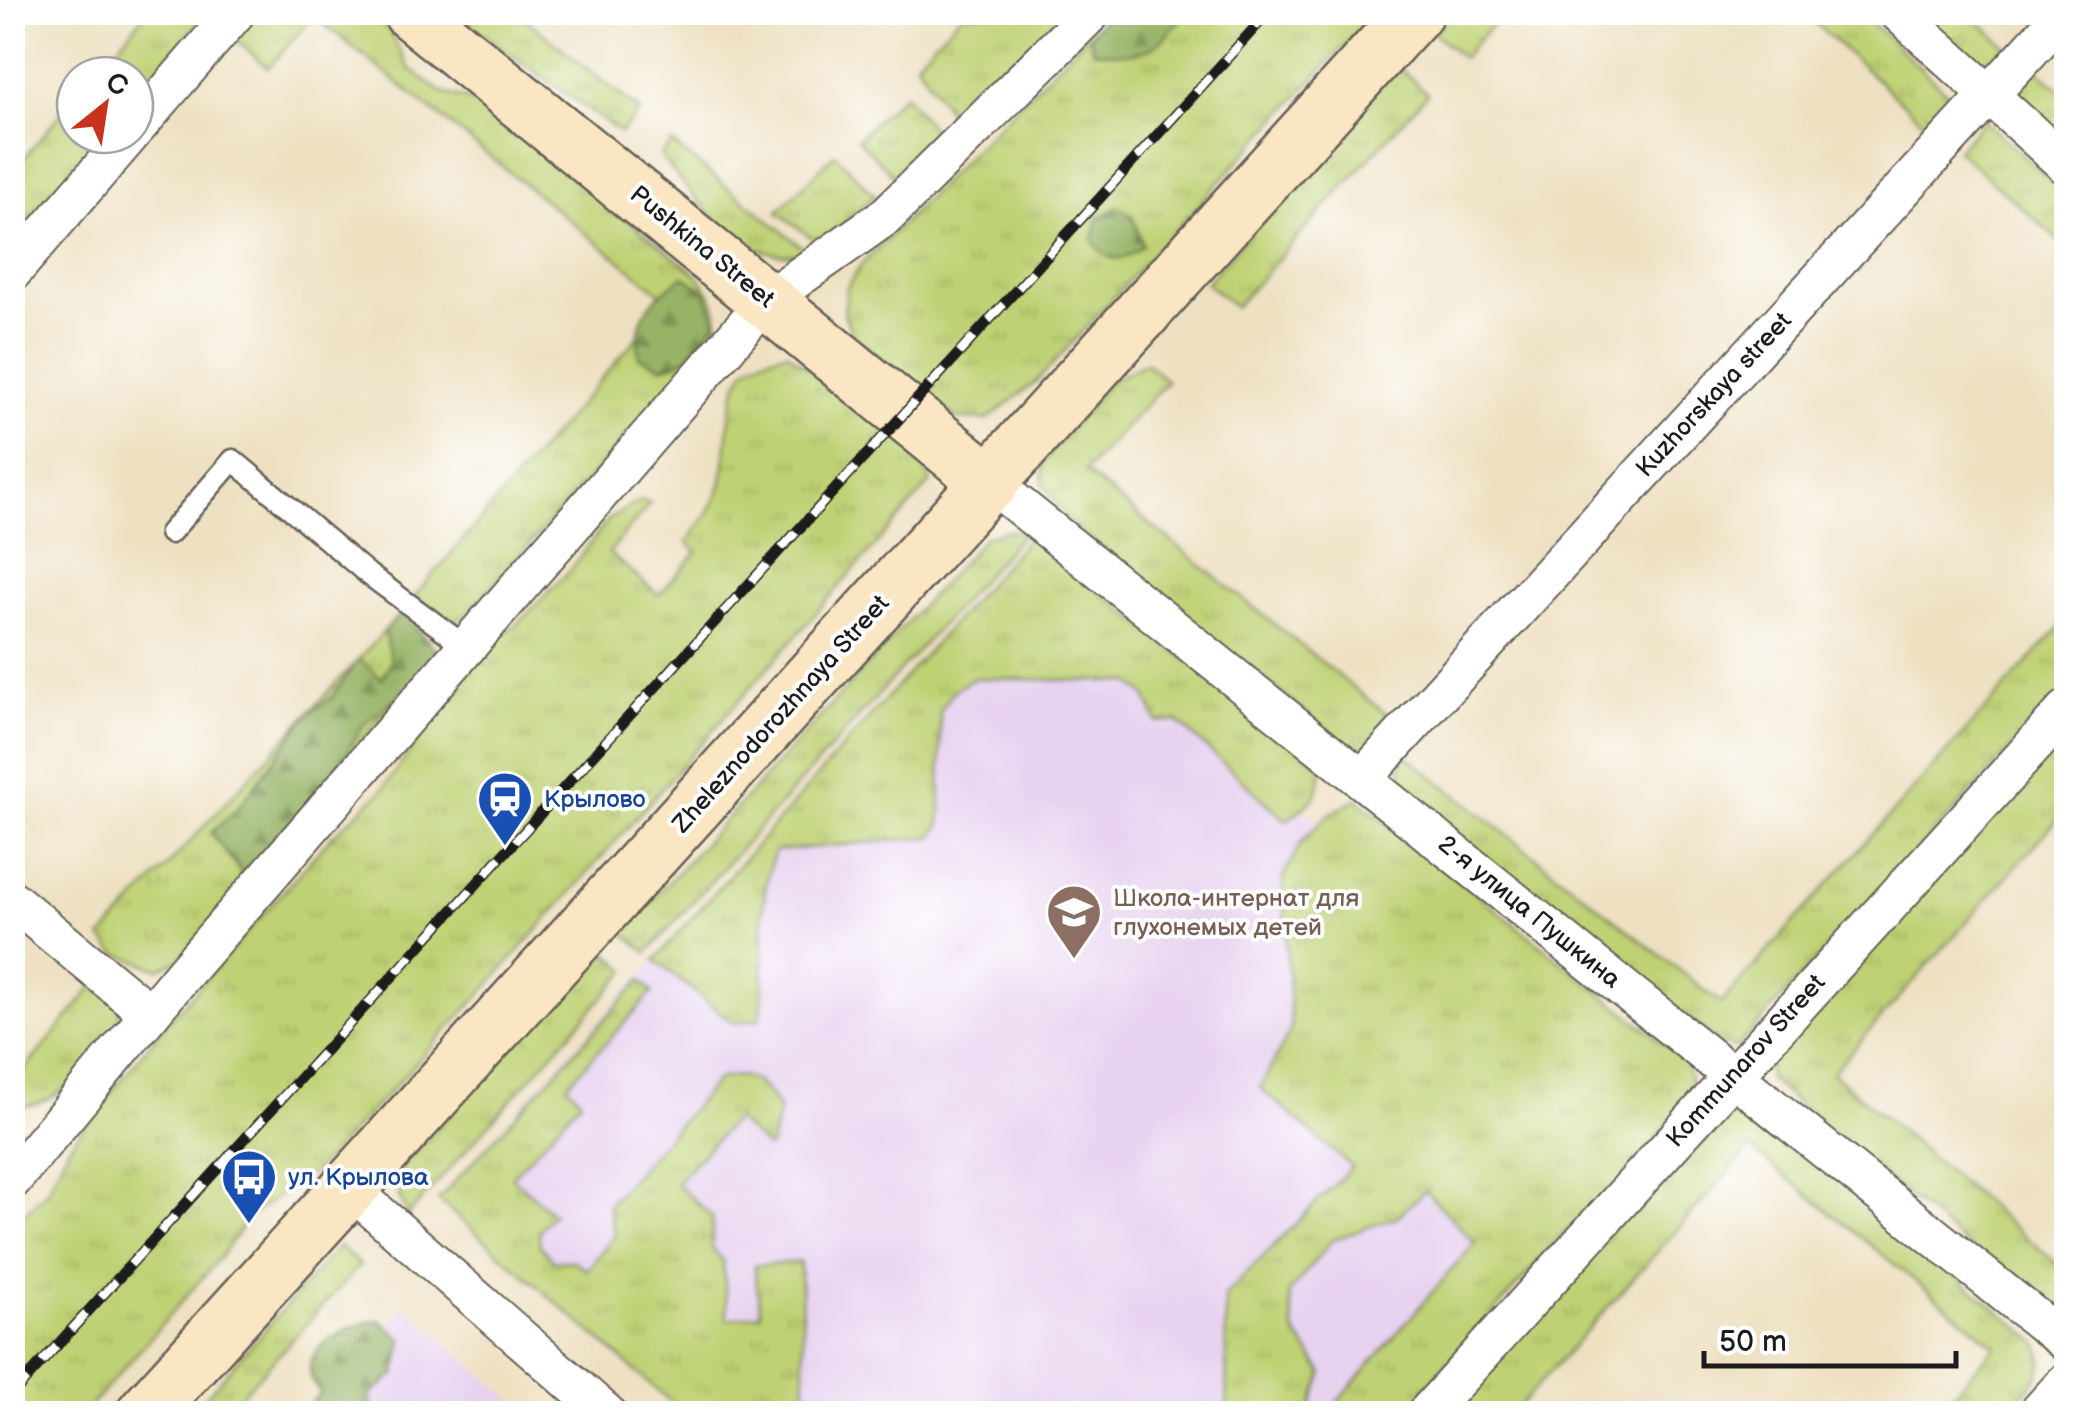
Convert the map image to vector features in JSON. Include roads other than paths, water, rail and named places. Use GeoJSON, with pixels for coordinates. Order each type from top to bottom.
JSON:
{"type":"FeatureCollection","features":[{"type":"Feature","properties":{"kind":"main road","name":"Pushkina Street"},"geometry":{"type":"LineString","coordinates":[[411,12],[992,482]]}},
{"type":"Feature","properties":{"kind":"main road","name":"Zheleznodorozhnaya Street"},"geometry":{"type":"LineString","coordinates":[[144,1414],[1416,12]]}},
{"type":"Feature","properties":{"kind":"street"},"geometry":{"type":"LineString","coordinates":[[155,106],[236,12]]}},
{"type":"Feature","properties":{"kind":"street"},"geometry":{"type":"LineString","coordinates":[[12,1180],[465,646],[768,299],[886,216],[1092,12]]}},
{"type":"Feature","properties":{"kind":"street"},"geometry":{"type":"LineString","coordinates":[[1898,12],[2066,165]]}},
{"type":"Feature","properties":{"kind":"street","name":"Kuzhorskaya street"},"geometry":{"type":"LineString","coordinates":[[1363,778],[2065,12]]}},
{"type":"Feature","properties":{"kind":"street"},"geometry":{"type":"LineString","coordinates":[[12,272],[113,155]]}},
{"type":"Feature","properties":{"kind":"street","name":"2-я улица Пушкина"},"geometry":{"type":"LineString","coordinates":[[992,482],[2066,1342]]}},
{"type":"Feature","properties":{"kind":"street","name":"Kommunarov Street"},"geometry":{"type":"LineString","coordinates":[[1426,1414],[2066,710]]}},
{"type":"Feature","properties":{"kind":"street"},"geometry":{"type":"LineString","coordinates":[[12,900],[150,1014]]}},
{"type":"Feature","properties":{"kind":"street"},"geometry":{"type":"LineString","coordinates":[[348,1188],[607,1414]]}},
{"type":"Feature","properties":{"kind":"street"},"geometry":{"type":"LineString","coordinates":[[2037,1414],[2066,1382]]}},
{"type":"Feature","properties":{"kind":"lane"},"geometry":{"type":"LineString","coordinates":[[170,534],[233,460],[368,574],[465,646]]}},
{"type":"Feature","properties":{"kind":"railway"},"geometry":{"type":"LineString","coordinates":[[12,1395],[1269,12]]}},
{"type":"Feature","properties":{"kind":"place","name":"Крылово"},"geometry":{"type":"Point","coordinates":[505,848]}},
{"type":"Feature","properties":{"kind":"place","name":"Школа-интернат для глухонемых детей"},"geometry":{"type":"Point","coordinates":[1074,961]}},
{"type":"Feature","properties":{"kind":"place","name":"ул. Крылова"},"geometry":{"type":"Point","coordinates":[249,1226]}}]}
